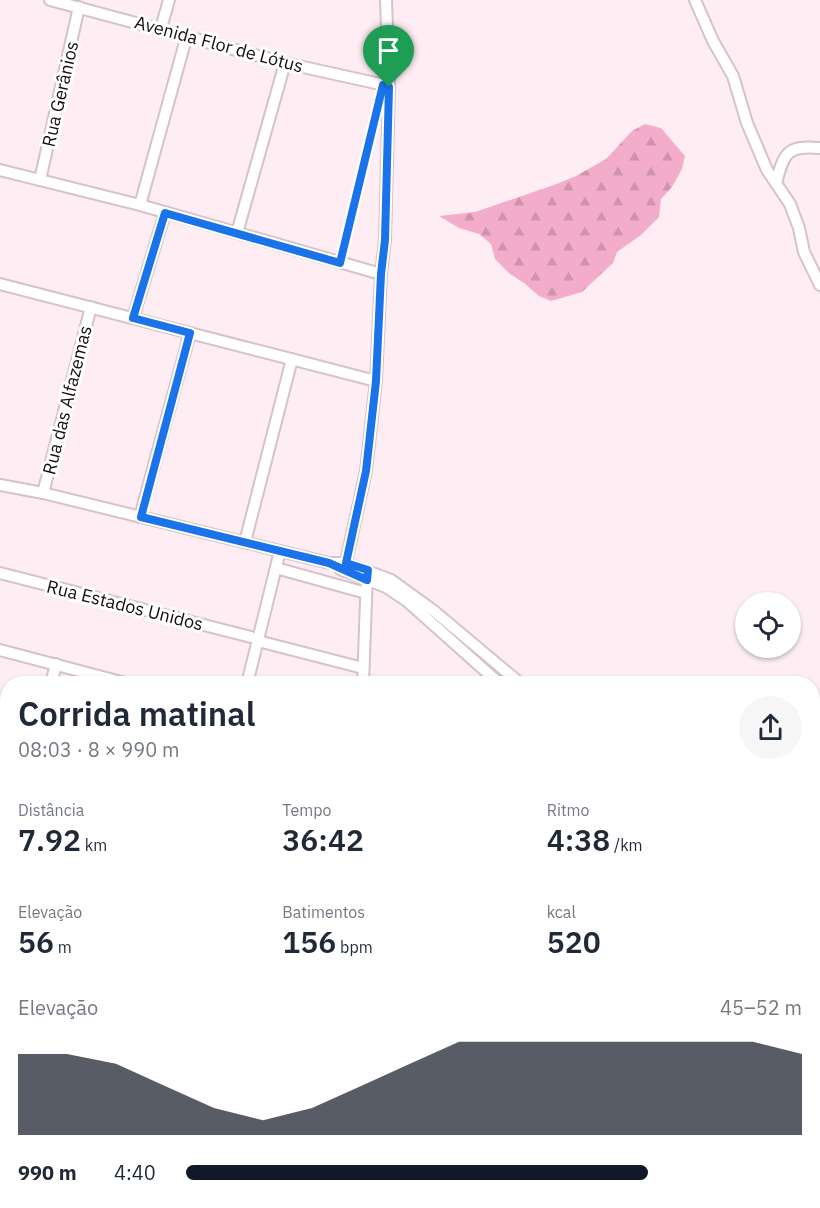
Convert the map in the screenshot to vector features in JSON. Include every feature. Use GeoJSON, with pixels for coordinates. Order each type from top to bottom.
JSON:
{"type":"FeatureCollection","features":[{"type":"Feature","properties":{"kind":"street","name":"Avenida Flor de Lótus"},"geometry":{"type":"LineString","coordinates":[[50,0],[285,63],[389,87]]}},
{"type":"Feature","properties":{"kind":"street"},"geometry":{"type":"LineString","coordinates":[[161,28],[169,0]]}},
{"type":"Feature","properties":{"kind":"street"},"geometry":{"type":"LineString","coordinates":[[345,567],[366,471],[376,381],[381,274],[385,240],[389,87],[386,0]]}},
{"type":"Feature","properties":{"kind":"street"},"geometry":{"type":"LineString","coordinates":[[695,0],[713,41],[733,76],[750,131],[767,170],[790,204],[799,228],[804,252],[820,285]]}},
{"type":"Feature","properties":{"kind":"street","name":"Rua Gerânios"},"geometry":{"type":"LineString","coordinates":[[40,180],[79,7]]}},
{"type":"Feature","properties":{"kind":"street"},"geometry":{"type":"LineString","coordinates":[[140,205],[186,35]]}},
{"type":"Feature","properties":{"kind":"street"},"geometry":{"type":"LineString","coordinates":[[237,233],[285,63]]}},
{"type":"Feature","properties":{"kind":"street"},"geometry":{"type":"LineString","coordinates":[[776,183],[783,161],[791,150],[806,147],[820,148]]}},
{"type":"Feature","properties":{"kind":"street"},"geometry":{"type":"LineString","coordinates":[[0,170],[140,205],[381,274]]}},
{"type":"Feature","properties":{"kind":"street"},"geometry":{"type":"LineString","coordinates":[[133,318],[165,213]]}},
{"type":"Feature","properties":{"kind":"street"},"geometry":{"type":"LineString","coordinates":[[0,284],[376,381]]}},
{"type":"Feature","properties":{"kind":"street","name":"Rua das Alfazemas"},"geometry":{"type":"LineString","coordinates":[[43,493],[91,307]]}},
{"type":"Feature","properties":{"kind":"street"},"geometry":{"type":"LineString","coordinates":[[141,517],[190,333]]}},
{"type":"Feature","properties":{"kind":"street"},"geometry":{"type":"LineString","coordinates":[[245,542],[292,359]]}},
{"type":"Feature","properties":{"kind":"street"},"geometry":{"type":"LineString","coordinates":[[0,485],[43,493],[245,542],[391,580],[416,597],[511,676]]}},
{"type":"Feature","properties":{"kind":"street"},"geometry":{"type":"LineString","coordinates":[[248,676],[254,639],[280,551]]}},
{"type":"Feature","properties":{"kind":"street"},"geometry":{"type":"LineString","coordinates":[[276,568],[366,593]]}},
{"type":"Feature","properties":{"kind":"street","name":"Rua Estados Unidos"},"geometry":{"type":"LineString","coordinates":[[0,573],[363,668]]}},
{"type":"Feature","properties":{"kind":"street"},"geometry":{"type":"LineString","coordinates":[[363,676],[367,575]]}},
{"type":"Feature","properties":{"kind":"street"},"geometry":{"type":"LineString","coordinates":[[367,575],[407,602],[491,676]]}},
{"type":"Feature","properties":{"kind":"street"},"geometry":{"type":"LineString","coordinates":[[0,650],[100,676]]}},
{"type":"Feature","properties":{"kind":"street"},"geometry":{"type":"LineString","coordinates":[[53,676],[56,664]]}},
{"type":"Feature","properties":{"kind":"path"},"geometry":{"type":"LineString","coordinates":[[340,263],[378,107]]}},
{"type":"Feature","properties":{"kind":"green space"},"geometry":{"type":"Polygon","coordinates":[[[645,124],[661,128],[685,156],[682,169],[672,187],[661,199],[659,217],[641,235],[617,252],[613,263],[582,292],[551,301],[539,296],[510,274],[495,259],[491,244],[479,234],[459,228],[439,216],[475,212],[576,176],[606,159],[632,131],[645,124]]]}},
{"type":"Feature","properties":{"kind":"route"},"geometry":{"type":"LineString","coordinates":[[383,85],[389,87],[385,240],[381,274],[376,381],[366,471],[346,563],[368,570],[367,580],[329,563],[141,517],[190,333],[133,318],[165,213],[340,263],[383,85]]}}]}
